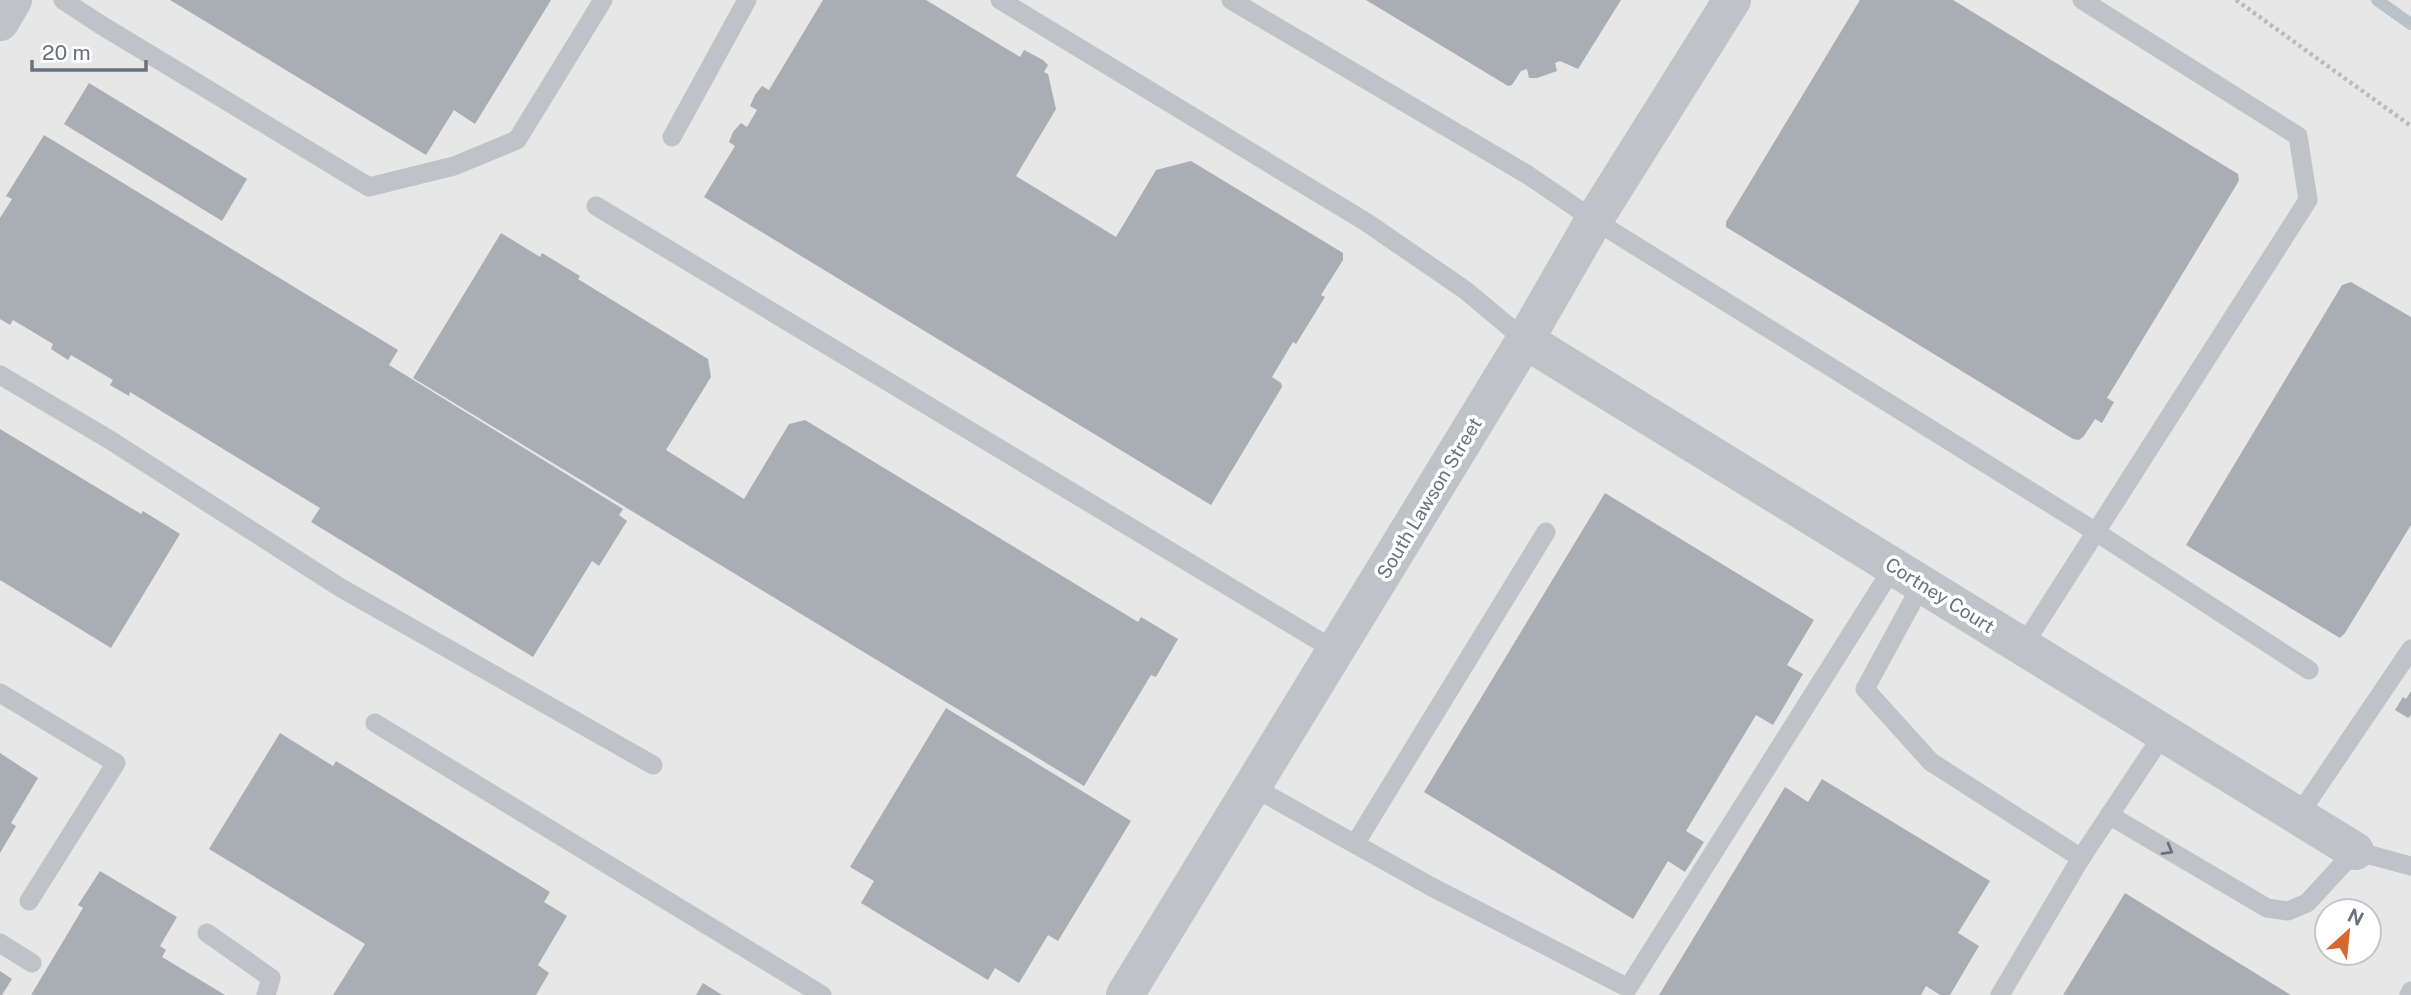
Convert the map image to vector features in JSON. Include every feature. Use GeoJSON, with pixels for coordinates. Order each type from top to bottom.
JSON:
{"type":"FeatureCollection","features":[{"type":"Feature","properties":{"kind":"street"},"geometry":{"type":"LineString","coordinates":[[0,22],[13,0]]}},
{"type":"Feature","properties":{"kind":"street","name":"South Lawson Street"},"geometry":{"type":"LineString","coordinates":[[1125,995],[1525,340],[1594,220],[1732,0]]}},
{"type":"Feature","properties":{"kind":"street","name":"Cortney Court"},"geometry":{"type":"LineString","coordinates":[[1525,340],[2355,850]]}},
{"type":"Feature","properties":{"kind":"lane"},"geometry":{"type":"LineString","coordinates":[[63,0],[369,187],[454,166],[517,140],[603,0]]}},
{"type":"Feature","properties":{"kind":"lane"},"geometry":{"type":"LineString","coordinates":[[672,137],[747,0]]}},
{"type":"Feature","properties":{"kind":"lane"},"geometry":{"type":"LineString","coordinates":[[1000,0],[1366,222],[1465,290],[1525,340]]}},
{"type":"Feature","properties":{"kind":"lane"},"geometry":{"type":"LineString","coordinates":[[1231,0],[1528,175],[1594,220],[2096,532],[2309,670]]}},
{"type":"Feature","properties":{"kind":"lane"},"geometry":{"type":"LineString","coordinates":[[2023,646],[2308,200],[2298,136],[2082,0]]}},
{"type":"Feature","properties":{"kind":"lane"},"geometry":{"type":"LineString","coordinates":[[596,206],[1336,651]]}},
{"type":"Feature","properties":{"kind":"lane"},"geometry":{"type":"LineString","coordinates":[[0,375],[110,440],[341,588],[653,765]]}},
{"type":"Feature","properties":{"kind":"lane"},"geometry":{"type":"LineString","coordinates":[[1355,844],[1546,532]]}},
{"type":"Feature","properties":{"kind":"lane"},"geometry":{"type":"LineString","coordinates":[[1253,787],[1430,886],[1628,988],[1908,575]]}},
{"type":"Feature","properties":{"kind":"lane"},"geometry":{"type":"LineString","coordinates":[[1908,575],[1865,689],[1931,762],[2081,858]]}},
{"type":"Feature","properties":{"kind":"lane"},"geometry":{"type":"LineString","coordinates":[[2298,816],[2411,649]]}},
{"type":"Feature","properties":{"kind":"lane"},"geometry":{"type":"LineString","coordinates":[[0,693],[116,763],[29,901]]}},
{"type":"Feature","properties":{"kind":"lane"},"geometry":{"type":"LineString","coordinates":[[375,723],[822,995]]}},
{"type":"Feature","properties":{"kind":"lane"},"geometry":{"type":"LineString","coordinates":[[2000,995],[2081,858],[2164,733]]}},
{"type":"Feature","properties":{"kind":"lane"},"geometry":{"type":"LineString","coordinates":[[2109,815],[2267,908],[2288,911],[2307,904],[2355,850],[2411,866]]}},
{"type":"Feature","properties":{"kind":"lane"},"geometry":{"type":"LineString","coordinates":[[207,933],[271,978],[266,995]]}},
{"type":"Feature","properties":{"kind":"lane"},"geometry":{"type":"LineString","coordinates":[[0,943],[32,963]]}},
{"type":"Feature","properties":{"kind":"path"},"geometry":{"type":"LineString","coordinates":[[2236,0],[2411,126]]}},
{"type":"Feature","properties":{"kind":"shaded area"},"geometry":{"type":"Polygon","coordinates":[[[0,0],[2411,0],[2411,995],[0,995],[0,0]]]}},
{"type":"Feature","properties":{"kind":"building"},"geometry":{"type":"Polygon","coordinates":[[[170,0],[551,0],[475,124],[454,110],[426,155],[170,0]]]}},
{"type":"Feature","properties":{"kind":"building"},"geometry":{"type":"Polygon","coordinates":[[[823,0],[926,0],[1020,57],[1024,50],[1043,60],[1048,65],[1044,72],[1048,74],[1056,109],[1016,176],[1116,237],[1156,170],[1191,161],[1343,253],[1343,260],[1321,295],[1325,297],[1272,377],[1281,383],[1282,387],[1211,505],[704,197],[735,146],[729,142],[733,132],[741,123],[747,127],[757,110],[750,106],[755,95],[762,86],[769,90],[823,0]]]}},
{"type":"Feature","properties":{"kind":"building"},"geometry":{"type":"Polygon","coordinates":[[[1366,0],[1621,0],[1578,69],[1560,61],[1555,63],[1557,71],[1529,78],[1527,69],[1521,71],[1512,85],[1508,86],[1366,0]]]}},
{"type":"Feature","properties":{"kind":"building"},"geometry":{"type":"Polygon","coordinates":[[[1860,0],[1953,0],[2238,174],[2237,184],[2107,398],[2114,402],[2102,423],[2095,419],[2079,440],[2073,439],[1726,227],[1726,222],[1860,0]]]}},
{"type":"Feature","properties":{"kind":"building"},"geometry":{"type":"Polygon","coordinates":[[[89,83],[247,179],[222,221],[64,124],[89,83]]]}},
{"type":"Feature","properties":{"kind":"building"},"geometry":{"type":"Polygon","coordinates":[[[44,135],[398,350],[389,365],[623,509],[619,515],[627,521],[599,566],[592,561],[533,657],[311,522],[320,508],[130,392],[129,396],[110,385],[113,380],[71,355],[68,360],[51,349],[53,344],[13,320],[10,325],[0,319],[0,218],[12,199],[6,196],[44,135]]]}},
{"type":"Feature","properties":{"kind":"building"},"geometry":{"type":"Polygon","coordinates":[[[501,233],[540,257],[542,253],[580,276],[578,279],[708,359],[711,377],[666,450],[744,499],[789,424],[805,420],[1138,622],[1141,617],[1178,639],[1156,677],[1151,675],[1084,786],[413,378],[501,233]]]}},
{"type":"Feature","properties":{"kind":"building"},"geometry":{"type":"Polygon","coordinates":[[[2351,282],[2411,317],[2411,525],[2340,638],[2186,545],[2342,285],[2351,282]]]}},
{"type":"Feature","properties":{"kind":"building"},"geometry":{"type":"Polygon","coordinates":[[[0,429],[141,514],[143,511],[180,534],[111,648],[0,580],[0,429]]]}},
{"type":"Feature","properties":{"kind":"building"},"geometry":{"type":"Polygon","coordinates":[[[1605,493],[1814,620],[1787,665],[1803,674],[1773,725],[1756,715],[1686,831],[1704,842],[1685,872],[1668,861],[1633,919],[1424,792],[1605,493]]]}},
{"type":"Feature","properties":{"kind":"building"},"geometry":{"type":"Polygon","coordinates":[[[2411,691],[2411,715],[2408,718],[2395,710],[2403,697],[2406,699],[2411,691]]]}},
{"type":"Feature","properties":{"kind":"building"},"geometry":{"type":"Polygon","coordinates":[[[946,708],[1131,821],[1058,941],[1048,935],[1019,983],[995,968],[988,980],[861,903],[874,881],[850,867],[946,708]]]}},
{"type":"Feature","properties":{"kind":"building"},"geometry":{"type":"Polygon","coordinates":[[[280,733],[333,766],[336,761],[550,892],[544,902],[567,916],[538,965],[549,973],[536,995],[333,995],[365,944],[209,849],[280,733]]]}},
{"type":"Feature","properties":{"kind":"building"},"geometry":{"type":"Polygon","coordinates":[[[0,753],[38,778],[11,823],[16,826],[0,853],[0,753]]]}},
{"type":"Feature","properties":{"kind":"building"},"geometry":{"type":"Polygon","coordinates":[[[1822,779],[1990,881],[1958,933],[1979,946],[1950,995],[1940,995],[1926,986],[1921,995],[1659,995],[1785,787],[1808,802],[1822,779]]]}},
{"type":"Feature","properties":{"kind":"building"},"geometry":{"type":"Polygon","coordinates":[[[100,871],[177,917],[160,946],[166,950],[162,957],[225,995],[31,995],[83,908],[78,905],[100,871]]]}},
{"type":"Feature","properties":{"kind":"building"},"geometry":{"type":"Polygon","coordinates":[[[2125,893],[2291,995],[2063,995],[2125,893]]]}},
{"type":"Feature","properties":{"kind":"building"},"geometry":{"type":"Polygon","coordinates":[[[0,971],[12,979],[2,995],[0,995],[0,971]]]}},
{"type":"Feature","properties":{"kind":"building"},"geometry":{"type":"Polygon","coordinates":[[[703,983],[722,995],[696,995],[703,983]]]}},
{"type":"Feature","properties":{"kind":"waterway"},"geometry":{"type":"LineString","coordinates":[[2377,0],[2411,24]]}}]}
